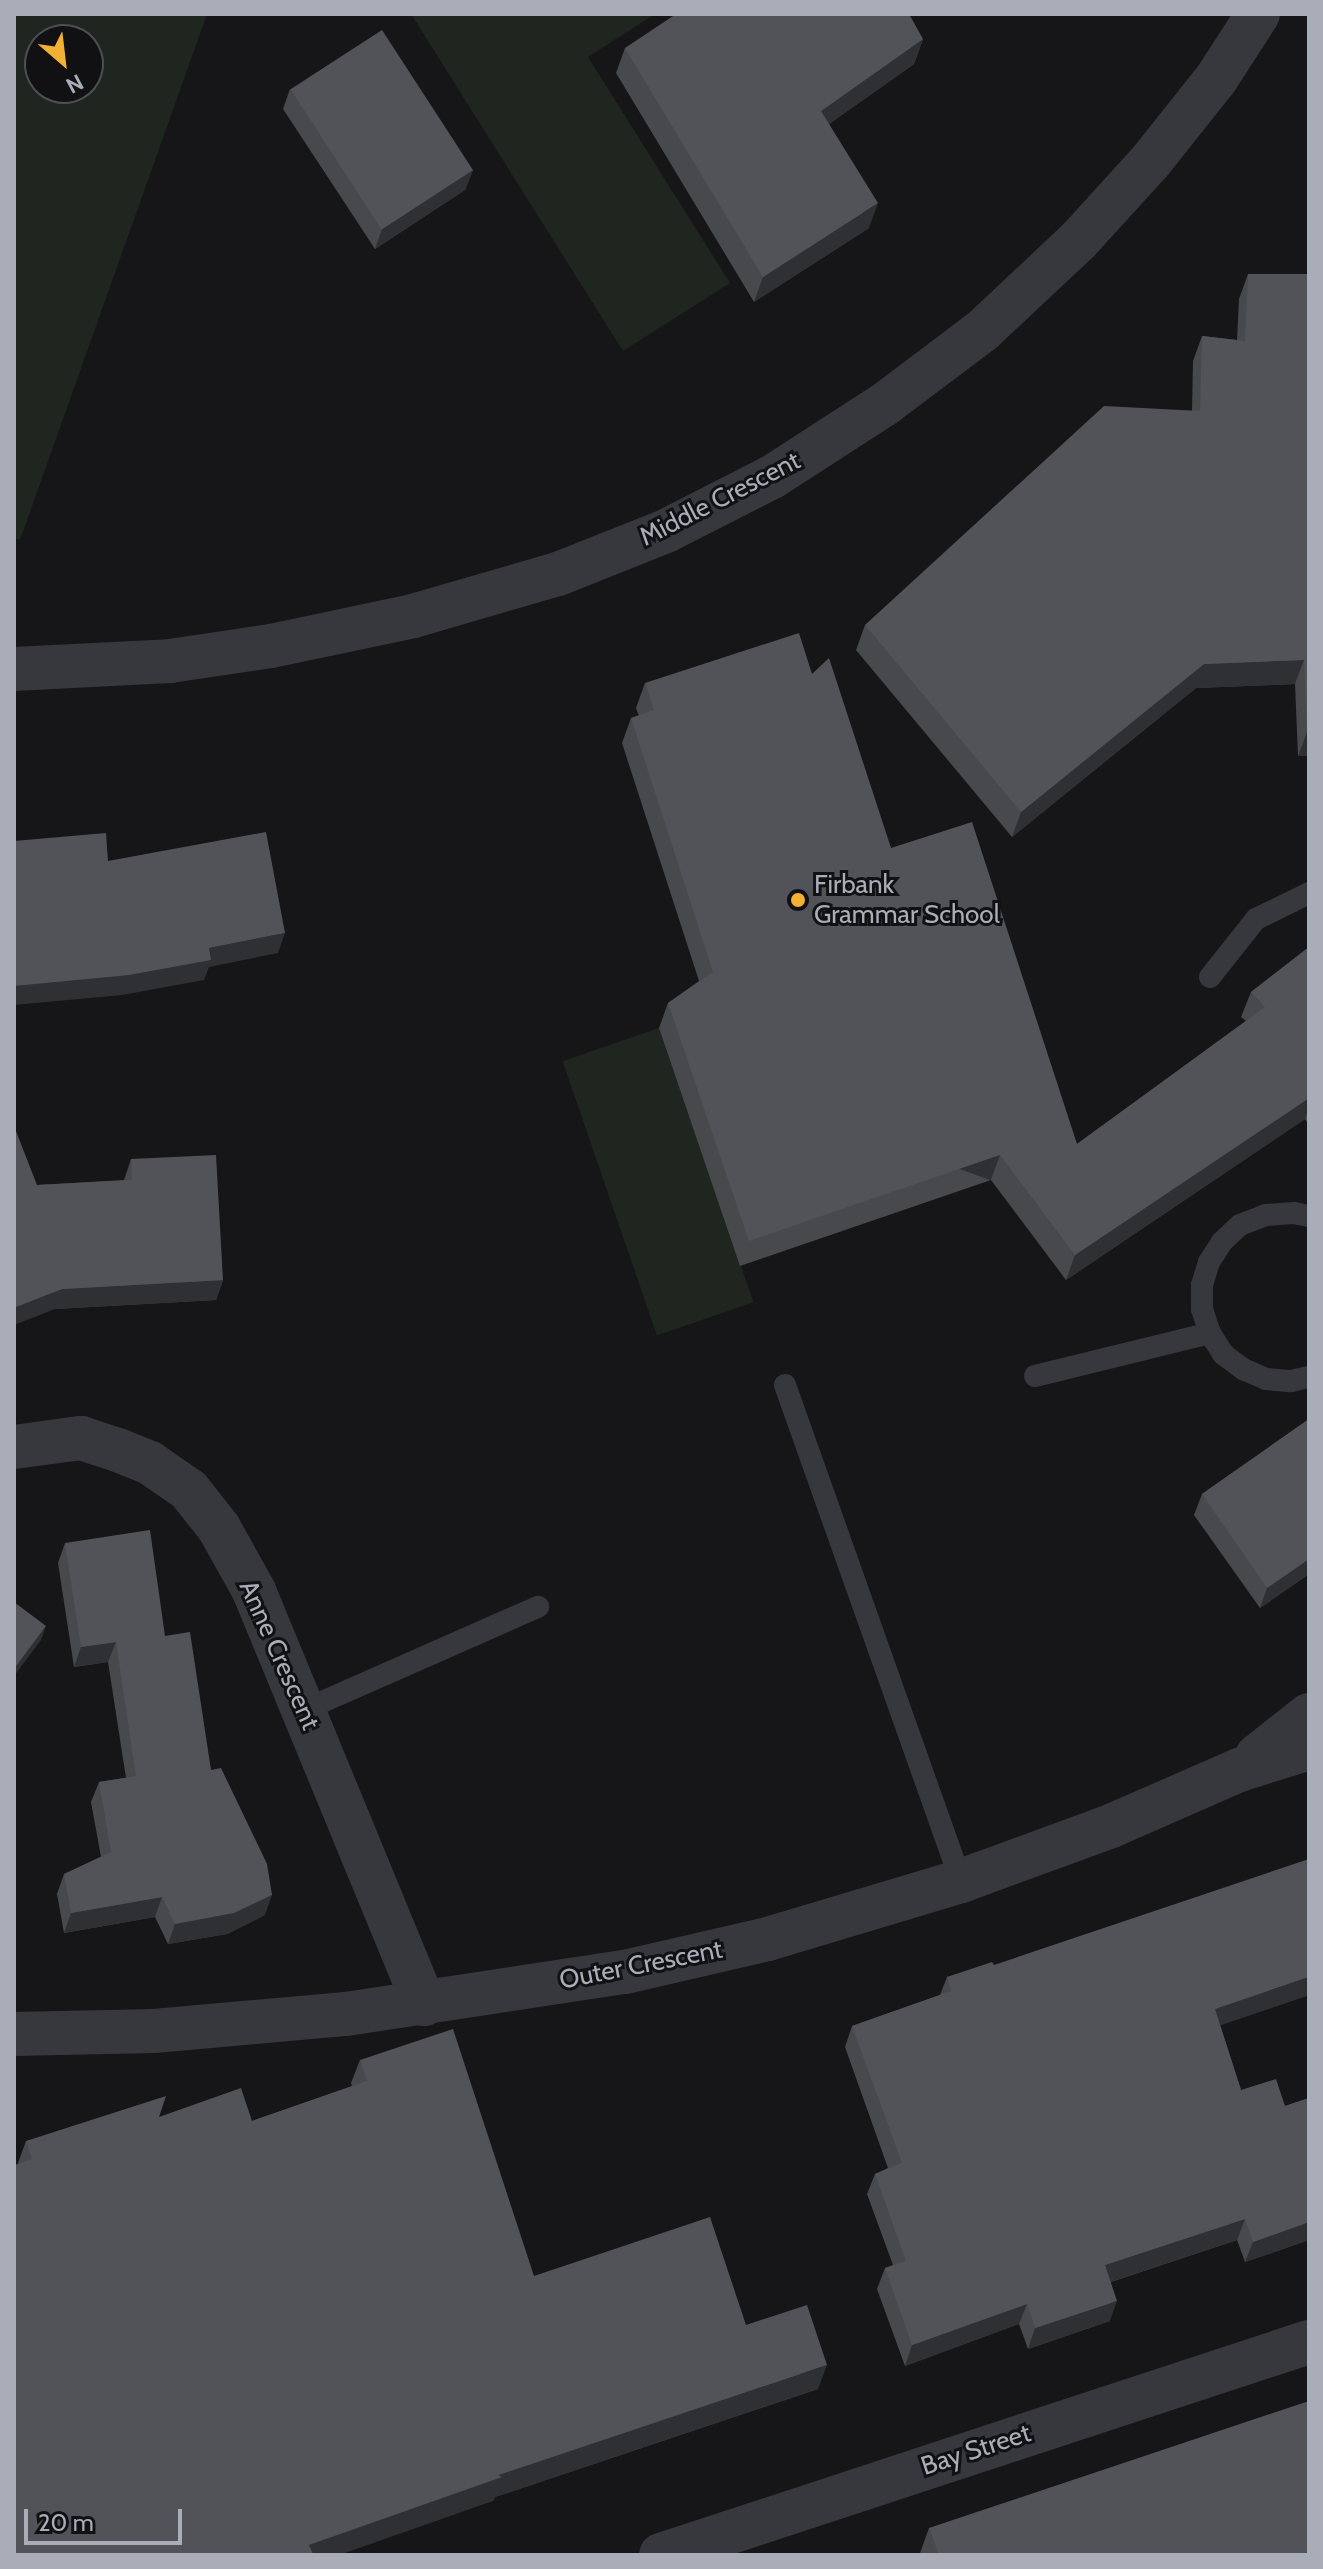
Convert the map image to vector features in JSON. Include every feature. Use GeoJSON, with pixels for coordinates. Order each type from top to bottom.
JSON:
{"type":"FeatureCollection","features":[{"type":"Feature","properties":{"kind":"street","name":"Middle Crescent"},"geometry":{"type":"LineString","coordinates":[[14,669],[170,661],[271,646],[413,616],[558,574],[666,531],[772,477],[885,404],[982,331],[1078,241],[1169,138],[1216,79],[1258,14]]}},
{"type":"Feature","properties":{"kind":"street","name":"Anne Crescent"},"geometry":{"type":"LineString","coordinates":[[14,1447],[81,1438],[150,1463],[189,1490],[219,1528],[254,1591],[424,2004]]}},
{"type":"Feature","properties":{"kind":"street","name":"Outer Crescent"},"geometry":{"type":"LineString","coordinates":[[1239,1770],[1309,1715]]}},
{"type":"Feature","properties":{"kind":"street","name":"Outer Crescent"},"geometry":{"type":"LineString","coordinates":[[14,2034],[154,2031],[424,2004],[625,1972],[768,1939],[961,1881],[1111,1826],[1239,1770],[1309,1748]]}},
{"type":"Feature","properties":{"kind":"street","name":"Bay Street"},"geometry":{"type":"LineString","coordinates":[[661,2555],[1303,2340]]}},
{"type":"Feature","properties":{"kind":"lane"},"geometry":{"type":"LineString","coordinates":[[1210,977],[1256,919],[1309,893]]}},
{"type":"Feature","properties":{"kind":"lane"},"geometry":{"type":"LineString","coordinates":[[1309,1216],[1294,1213],[1266,1215],[1240,1225],[1222,1242],[1209,1262],[1202,1285],[1202,1309],[1210,1333],[1223,1354],[1243,1369],[1266,1379],[1291,1381],[1309,1377]]}},
{"type":"Feature","properties":{"kind":"lane"},"geometry":{"type":"LineString","coordinates":[[1035,1376],[1210,1333]]}},
{"type":"Feature","properties":{"kind":"lane"},"geometry":{"type":"LineString","coordinates":[[785,1385],[961,1881]]}},
{"type":"Feature","properties":{"kind":"lane"},"geometry":{"type":"LineString","coordinates":[[304,1710],[538,1607]]}},
{"type":"Feature","properties":{"kind":"shaded area"},"geometry":{"type":"Polygon","coordinates":[[[14,14],[207,14],[20,540],[14,538],[14,14]]]}},
{"type":"Feature","properties":{"kind":"shaded area"},"geometry":{"type":"Polygon","coordinates":[[[411,14],[655,14],[588,57],[730,283],[623,351],[411,14]]]}},
{"type":"Feature","properties":{"kind":"shaded area"},"geometry":{"type":"Polygon","coordinates":[[[659,1028],[753,1302],[657,1335],[563,1061],[659,1028]]]}},
{"type":"Feature","properties":{"kind":"building"},"geometry":{"type":"Polygon","coordinates":[[[676,14],[909,14],[923,39],[821,111],[878,203],[763,277],[625,48],[676,14]]]}},
{"type":"Feature","properties":{"kind":"building"},"geometry":{"type":"Polygon","coordinates":[[[382,30],[473,170],[382,229],[291,89],[382,30]]]}},
{"type":"Feature","properties":{"kind":"building"},"geometry":{"type":"Polygon","coordinates":[[[1248,274],[1309,274],[1309,732],[1304,660],[1204,664],[1021,812],[865,625],[1104,406],[1200,411],[1202,336],[1245,341],[1248,274]]]}},
{"type":"Feature","properties":{"kind":"building"},"geometry":{"type":"Polygon","coordinates":[[[799,633],[812,674],[829,658],[891,848],[972,822],[1077,1144],[1265,1007],[1251,992],[1309,947],[1309,1098],[1075,1255],[1000,1155],[749,1241],[668,1003],[713,972],[631,718],[654,710],[645,683],[799,633]]]}},
{"type":"Feature","properties":{"kind":"building"},"geometry":{"type":"Polygon","coordinates":[[[266,832],[285,933],[209,948],[211,960],[129,975],[14,986],[14,841],[106,833],[108,861],[266,832]]]}},
{"type":"Feature","properties":{"kind":"building"},"geometry":{"type":"Polygon","coordinates":[[[14,1126],[37,1185],[132,1180],[131,1159],[216,1155],[223,1280],[62,1289],[14,1308],[14,1126]]]}},
{"type":"Feature","properties":{"kind":"building"},"geometry":{"type":"Polygon","coordinates":[[[1309,1419],[1309,1559],[1267,1588],[1202,1494],[1309,1419]]]}},
{"type":"Feature","properties":{"kind":"building"},"geometry":{"type":"Polygon","coordinates":[[[150,1530],[165,1636],[190,1632],[211,1770],[221,1768],[267,1864],[272,1895],[234,1913],[175,1924],[162,1897],[71,1913],[64,1874],[111,1852],[99,1782],[136,1776],[116,1642],[81,1647],[65,1543],[150,1530]]]}},
{"type":"Feature","properties":{"kind":"building"},"geometry":{"type":"Polygon","coordinates":[[[14,1602],[46,1626],[14,1669],[14,1602]]]}},
{"type":"Feature","properties":{"kind":"building"},"geometry":{"type":"Polygon","coordinates":[[[1309,1859],[1309,1977],[1215,2009],[1241,2090],[1276,2079],[1285,2106],[1309,2098],[1309,2222],[1253,2242],[1245,2219],[1105,2265],[1117,2301],[1035,2328],[1027,2304],[912,2345],[885,2268],[906,2261],[875,2174],[902,2163],[852,2026],[951,1991],[947,1977],[992,1962],[994,1965],[1309,1859]]]}},
{"type":"Feature","properties":{"kind":"building"},"geometry":{"type":"Polygon","coordinates":[[[453,2029],[534,2276],[710,2217],[746,2325],[807,2305],[827,2365],[498,2475],[502,2477],[309,2545],[313,2554],[309,2555],[14,2555],[14,2165],[32,2159],[26,2141],[166,2096],[159,2117],[241,2088],[252,2121],[367,2081],[360,2060],[453,2029]]]}},
{"type":"Feature","properties":{"kind":"building"},"geometry":{"type":"Polygon","coordinates":[[[1309,2401],[1309,2555],[939,2555],[929,2528],[1309,2401]]]}},
{"type":"Feature","properties":{"kind":"place","name":"Firbank Grammar School"},"geometry":{"type":"Point","coordinates":[798,900]}}]}
